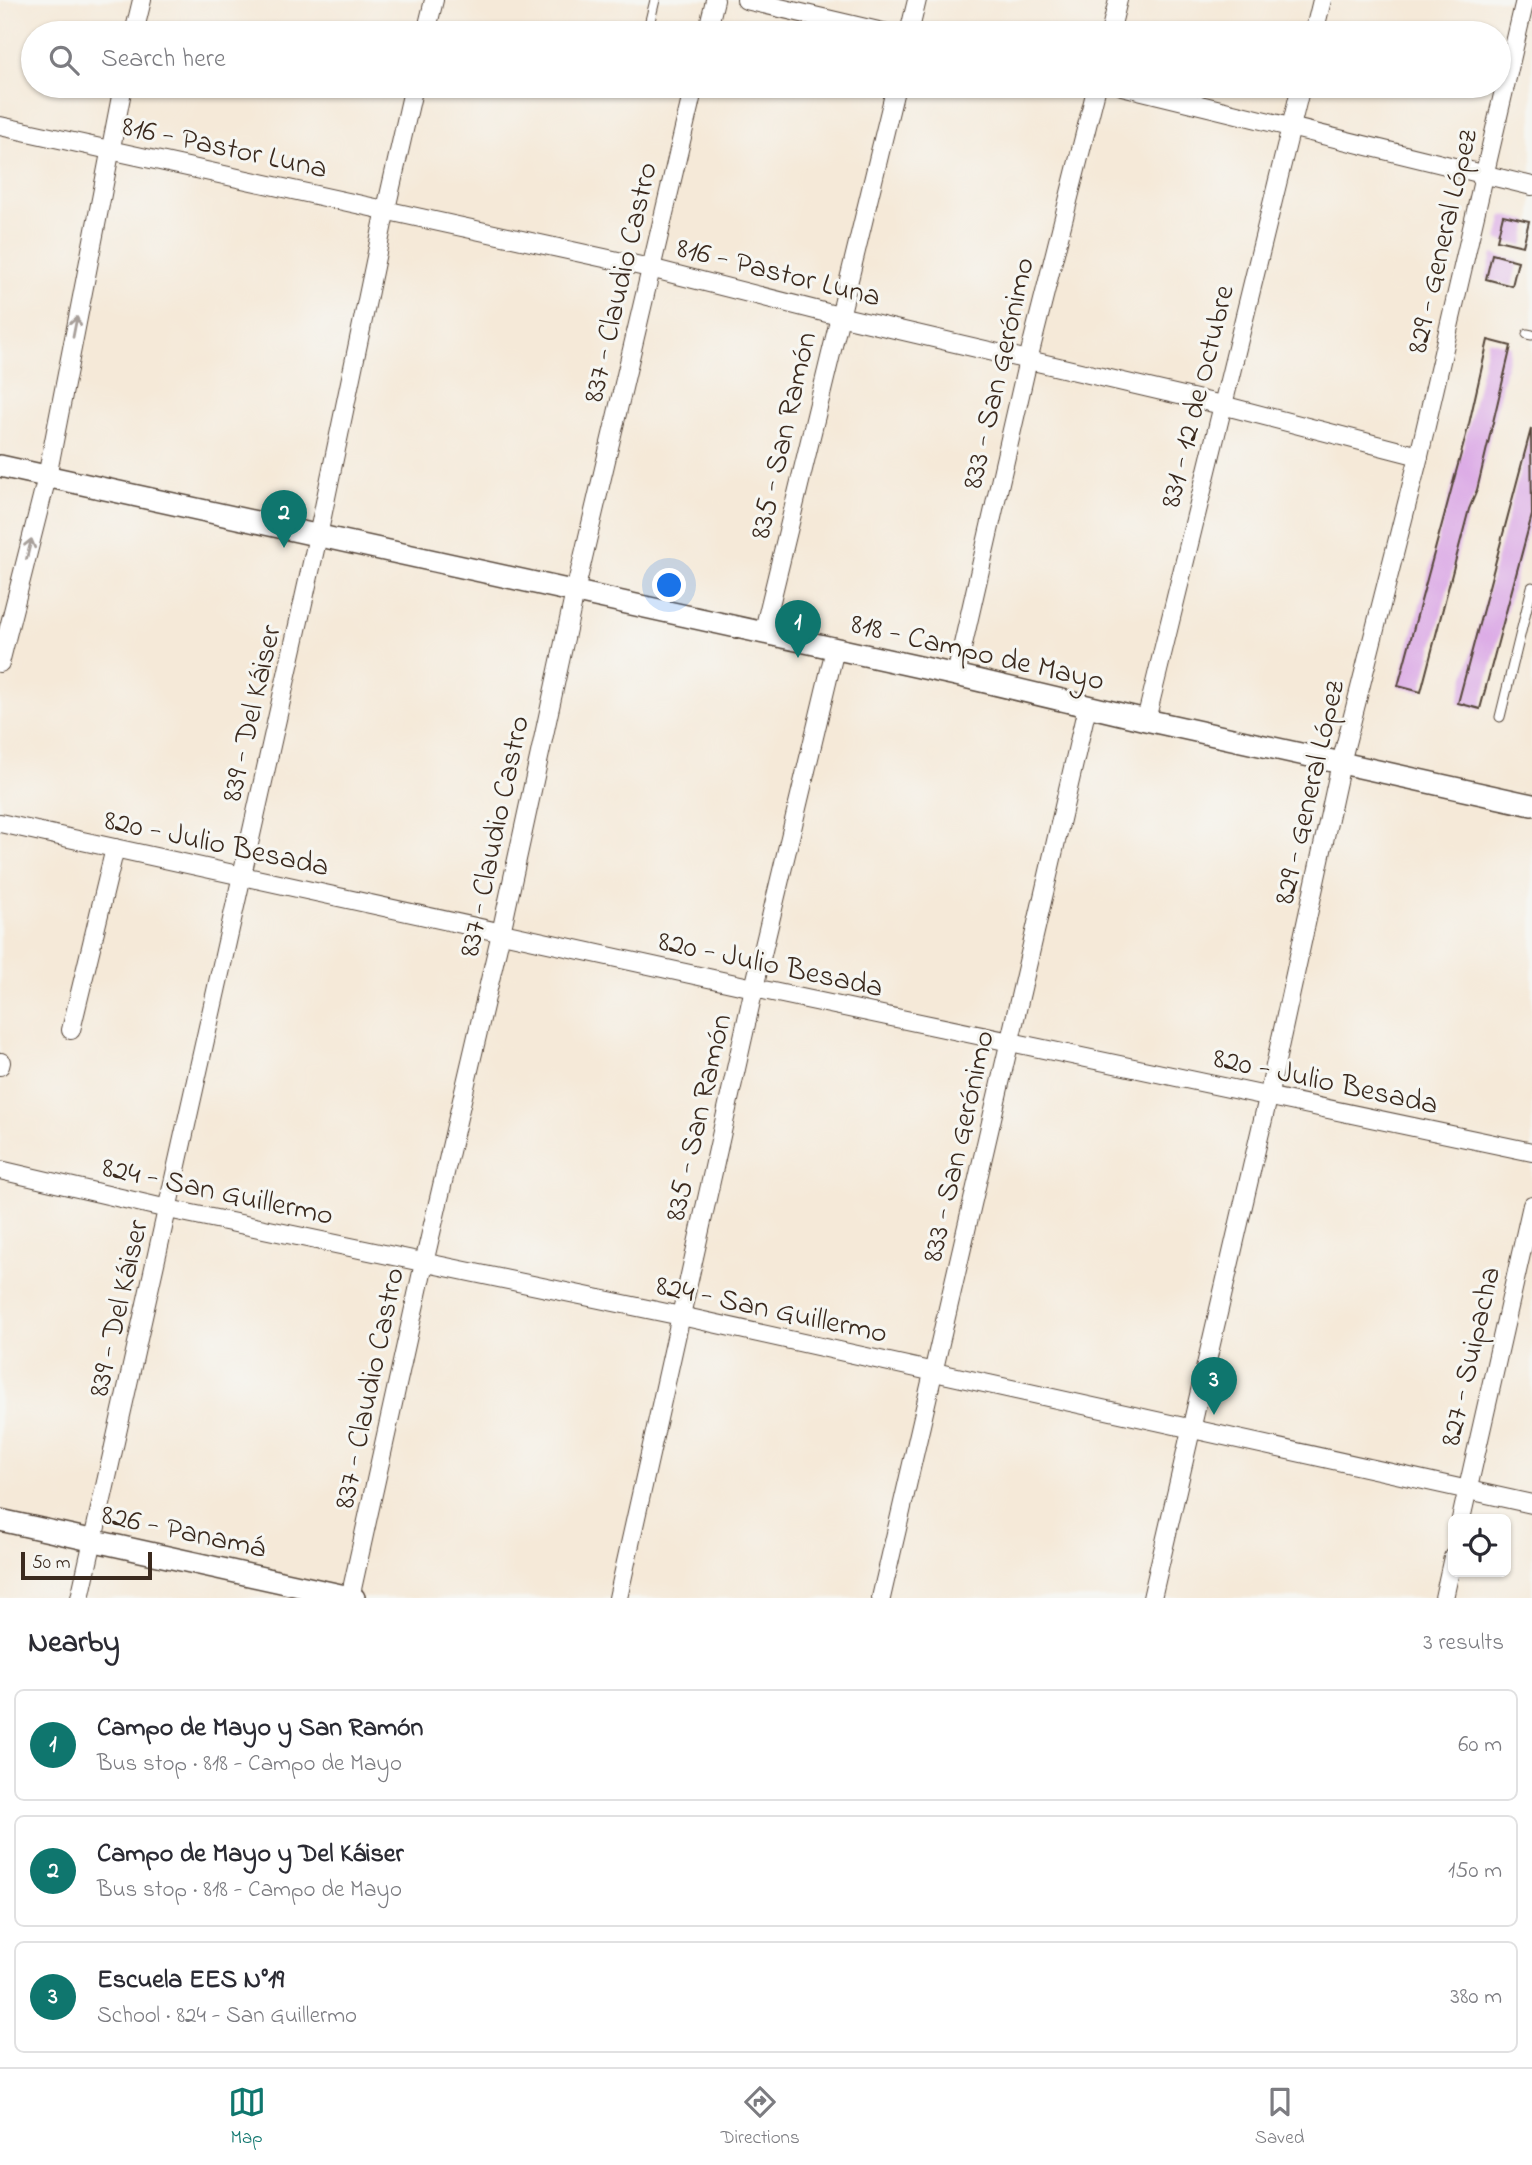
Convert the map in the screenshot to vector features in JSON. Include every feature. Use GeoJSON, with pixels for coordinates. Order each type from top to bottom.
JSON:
{"type":"FeatureCollection","features":[{"type":"Feature","properties":{"kind":"street"},"geometry":{"type":"LineString","coordinates":[[137,21],[142,0]]}},
{"type":"Feature","properties":{"kind":"street"},"geometry":{"type":"LineString","coordinates":[[429,21],[434,0]]}},
{"type":"Feature","properties":{"kind":"street"},"geometry":{"type":"LineString","coordinates":[[710,21],[715,0]]}},
{"type":"Feature","properties":{"kind":"street"},"geometry":{"type":"LineString","coordinates":[[746,0],[836,21]]}},
{"type":"Feature","properties":{"kind":"street"},"geometry":{"type":"LineString","coordinates":[[912,21],[917,0]]}},
{"type":"Feature","properties":{"kind":"street"},"geometry":{"type":"LineString","coordinates":[[1113,21],[1118,0]]}},
{"type":"Feature","properties":{"kind":"street"},"geometry":{"type":"LineString","coordinates":[[1317,21],[1322,0]]}},
{"type":"Feature","properties":{"kind":"street","name":"829 - General López"},"geometry":{"type":"LineString","coordinates":[[1511,62],[1525,0]]}},
{"type":"Feature","properties":{"kind":"street"},"geometry":{"type":"LineString","coordinates":[[0,663],[47,477],[120,98]]}},
{"type":"Feature","properties":{"kind":"street","name":"839 - Del Káiser"},"geometry":{"type":"LineString","coordinates":[[80,1598],[318,537],[411,98]]}},
{"type":"Feature","properties":{"kind":"street","name":"837 - Claudio Castro"},"geometry":{"type":"LineString","coordinates":[[352,1598],[424,1263],[501,933],[575,592],[691,98]]}},
{"type":"Feature","properties":{"kind":"street","name":"835 - San Ramón"},"geometry":{"type":"LineString","coordinates":[[763,634],[893,98]]}},
{"type":"Feature","properties":{"kind":"street","name":"833 - San Gerónimo"},"geometry":{"type":"LineString","coordinates":[[956,675],[1028,360],[1094,98]]}},
{"type":"Feature","properties":{"kind":"street"},"geometry":{"type":"LineString","coordinates":[[1170,98],[1532,186]]}},
{"type":"Feature","properties":{"kind":"street","name":"831 - 12 de Octubre"},"geometry":{"type":"LineString","coordinates":[[1146,720],[1298,98]]}},
{"type":"Feature","properties":{"kind":"street","name":"829 - General López"},"geometry":{"type":"LineString","coordinates":[[1152,1598],[1268,1098],[1341,762],[1419,456],[1503,98]]}},
{"type":"Feature","properties":{"kind":"street","name":"816 - Pastor Luna"},"geometry":{"type":"LineString","coordinates":[[0,126],[650,268],[839,316],[1222,405],[1419,456]]}},
{"type":"Feature","properties":{"kind":"street","name":"818 - Campo de Mayo"},"geometry":{"type":"LineString","coordinates":[[0,466],[956,675],[1087,707],[1532,805]]}},
{"type":"Feature","properties":{"kind":"street","name":"835 - San Ramón"},"geometry":{"type":"LineString","coordinates":[[618,1598],[754,988],[835,649]]}},
{"type":"Feature","properties":{"kind":"street","name":"833 - San Gerónimo"},"geometry":{"type":"LineString","coordinates":[[881,1598],[1087,707]]}},
{"type":"Feature","properties":{"kind":"street","name":"820 - Julio Besada"},"geometry":{"type":"LineString","coordinates":[[0,823],[754,988],[1532,1152]]}},
{"type":"Feature","properties":{"kind":"street"},"geometry":{"type":"LineString","coordinates":[[71,1030],[115,848]]}},
{"type":"Feature","properties":{"kind":"street","name":"824 - San Guillermo"},"geometry":{"type":"LineString","coordinates":[[0,1170],[168,1209],[681,1316],[1532,1504]]}},
{"type":"Feature","properties":{"kind":"street","name":"827 - Suipacha"},"geometry":{"type":"LineString","coordinates":[[1462,1514],[1532,1205]]}},
{"type":"Feature","properties":{"kind":"street","name":"826 - Panamá"},"geometry":{"type":"LineString","coordinates":[[0,1520],[352,1598]]}},
{"type":"Feature","properties":{"kind":"street"},"geometry":{"type":"LineString","coordinates":[[1444,1598],[1449,1577]]}},
{"type":"Feature","properties":{"kind":"lane"},"geometry":{"type":"LineString","coordinates":[[650,21],[655,0]]}},
{"type":"Feature","properties":{"kind":"lane"},"geometry":{"type":"LineString","coordinates":[[1500,716],[1532,587]]}},
{"type":"Feature","properties":{"kind":"building"},"geometry":{"type":"Polygon","coordinates":[[[1503,215],[1529,221],[1523,246],[1497,240],[1503,215]]]}},
{"type":"Feature","properties":{"kind":"building"},"geometry":{"type":"Polygon","coordinates":[[[1492,254],[1518,261],[1512,286],[1486,279],[1492,254]]]}},
{"type":"Feature","properties":{"kind":"building"},"geometry":{"type":"Polygon","coordinates":[[[1488,340],[1511,346],[1477,490],[1469,509],[1421,692],[1398,686],[1469,424],[1488,340]]]}},
{"type":"Feature","properties":{"kind":"building"},"geometry":{"type":"Polygon","coordinates":[[[1531,429],[1532,515],[1480,709],[1458,703],[1531,429]]]}},
{"type":"Feature","properties":{"kind":"place","name":"Campo de Mayo y Del Káiser"},"geometry":{"type":"Point","coordinates":[284,548]}},
{"type":"Feature","properties":{"kind":"place","name":"Campo de Mayo y San Ramón"},"geometry":{"type":"Point","coordinates":[798,658]}},
{"type":"Feature","properties":{"kind":"place","name":"Escuela EES N°19"},"geometry":{"type":"Point","coordinates":[1214,1415]}}]}
